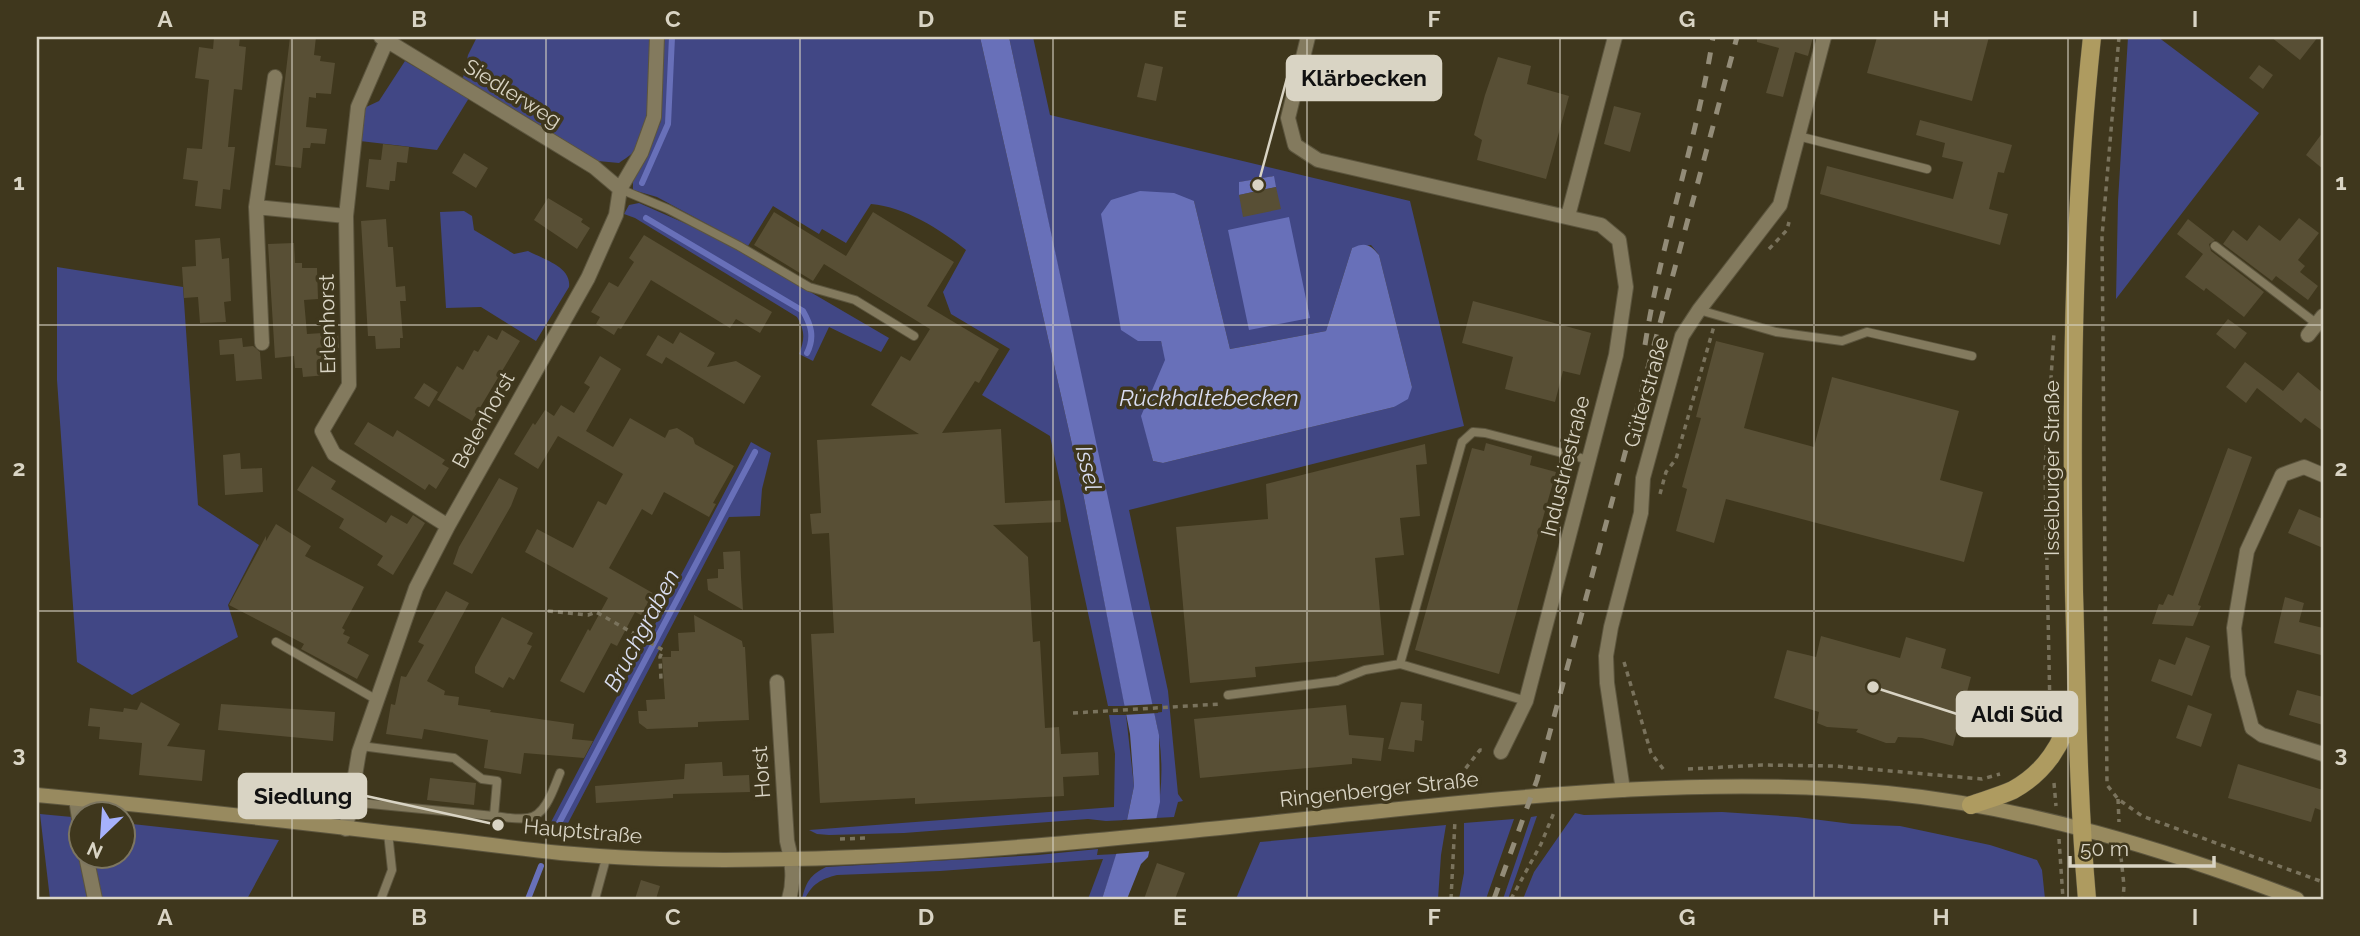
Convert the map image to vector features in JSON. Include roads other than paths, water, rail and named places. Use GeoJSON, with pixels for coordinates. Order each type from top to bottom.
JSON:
{"type":"FeatureCollection","features":[{"type":"Feature","properties":{"kind":"main road","name":"Isselburger Straße"},"geometry":{"type":"LineString","coordinates":[[2087,899],[2081,828],[2072,469],[2078,234],[2092,37]]}},
{"type":"Feature","properties":{"kind":"main road","name":"Ringenberger Straße"},"geometry":{"type":"LineString","coordinates":[[1971,805],[2014,789],[2052,757],[2067,728],[2076,676]]}},
{"type":"Feature","properties":{"kind":"main road","name":"Ringenberger Straße"},"geometry":{"type":"LineString","coordinates":[[792,859],[937,852],[1101,839],[1458,803],[1623,790],[1752,786],[1888,793],[1971,805],[2081,828],[2217,869],[2297,899]]}},
{"type":"Feature","properties":{"kind":"main road","name":"Hauptstraße"},"geometry":{"type":"LineString","coordinates":[[37,795],[564,853],[679,860],[792,859]]}},
{"type":"Feature","properties":{"kind":"street","name":"Belenhorst"},"geometry":{"type":"LineString","coordinates":[[346,829],[361,747],[416,588],[588,278],[616,215],[620,189],[641,153],[654,117],[657,37]]}},
{"type":"Feature","properties":{"kind":"street","name":"Industriestraße"},"geometry":{"type":"LineString","coordinates":[[1308,37],[1288,118],[1295,145],[1318,160],[1601,225],[1619,240],[1626,287],[1616,355],[1526,701],[1502,752]]}},
{"type":"Feature","properties":{"kind":"street"},"geometry":{"type":"LineString","coordinates":[[1568,216],[1615,37]]}},
{"type":"Feature","properties":{"kind":"street","name":"Güterstraße"},"geometry":{"type":"LineString","coordinates":[[1623,790],[1607,684],[1606,656],[1641,513],[1643,478],[1682,336],[1780,205],[1824,37]]}},
{"type":"Feature","properties":{"kind":"street","name":"Siedlerweg"},"geometry":{"type":"LineString","coordinates":[[384,38],[594,167],[620,189]]}},
{"type":"Feature","properties":{"kind":"street","name":"Erlenhorst"},"geometry":{"type":"LineString","coordinates":[[384,38],[358,107],[346,216],[349,385],[322,431],[334,454],[448,526]]}},
{"type":"Feature","properties":{"kind":"street"},"geometry":{"type":"LineString","coordinates":[[262,343],[256,207],[275,77]]}},
{"type":"Feature","properties":{"kind":"street"},"geometry":{"type":"LineString","coordinates":[[256,207],[346,216]]}},
{"type":"Feature","properties":{"kind":"street"},"geometry":{"type":"LineString","coordinates":[[2323,475],[2304,467],[2282,475],[2247,551],[2234,628],[2238,676],[2252,728],[2262,735],[2323,754]]}},
{"type":"Feature","properties":{"kind":"street","name":"Horst"},"geometry":{"type":"LineString","coordinates":[[777,682],[787,841],[792,859],[793,886],[789,899]]}},
{"type":"Feature","properties":{"kind":"street"},"geometry":{"type":"LineString","coordinates":[[89,870],[94,899]]}},
{"type":"Feature","properties":{"kind":"lane"},"geometry":{"type":"LineString","coordinates":[[1798,136],[1927,169]]}},
{"type":"Feature","properties":{"kind":"lane"},"geometry":{"type":"LineString","coordinates":[[620,189],[680,215],[809,287],[855,300],[914,336]]}},
{"type":"Feature","properties":{"kind":"lane"},"geometry":{"type":"LineString","coordinates":[[2215,246],[2316,325]]}},
{"type":"Feature","properties":{"kind":"lane"},"geometry":{"type":"LineString","coordinates":[[1699,310],[1776,332],[1842,341],[1867,332],[1972,356]]}},
{"type":"Feature","properties":{"kind":"lane"},"geometry":{"type":"LineString","coordinates":[[1400,664],[1462,442],[1473,432],[1485,433],[1589,460]]}},
{"type":"Feature","properties":{"kind":"lane"},"geometry":{"type":"LineString","coordinates":[[276,642],[377,700]]}},
{"type":"Feature","properties":{"kind":"lane"},"geometry":{"type":"LineString","coordinates":[[1228,695],[1337,681],[1365,670],[1400,664],[1526,701]]}},
{"type":"Feature","properties":{"kind":"lane"},"geometry":{"type":"LineString","coordinates":[[361,747],[454,758],[482,779],[497,781],[494,816]]}},
{"type":"Feature","properties":{"kind":"lane"},"geometry":{"type":"LineString","coordinates":[[350,802],[530,818],[537,815],[551,796],[560,773]]}},
{"type":"Feature","properties":{"kind":"lane"},"geometry":{"type":"LineString","coordinates":[[381,899],[392,870],[388,833]]}},
{"type":"Feature","properties":{"kind":"lane"},"geometry":{"type":"LineString","coordinates":[[595,899],[607,855]]}},
{"type":"Feature","properties":{"kind":"water","name":"Issel"},"geometry":{"type":"Polygon","coordinates":[[[980,37],[1009,37],[1159,735],[1160,802],[1148,857],[1141,864],[1127,899],[1102,899],[1127,820],[1134,786],[1130,734],[1083,493],[980,37]]]}},
{"type":"Feature","properties":{"kind":"water"},"geometry":{"type":"Polygon","coordinates":[[[1274,176],[1276,187],[1239,195],[1239,182],[1274,176]]]}},
{"type":"Feature","properties":{"kind":"water","name":"Rückhaltebecken"},"geometry":{"type":"Polygon","coordinates":[[[1140,191],[1174,193],[1194,201],[1230,349],[1326,331],[1352,248],[1367,245],[1373,248],[1379,255],[1412,387],[1408,399],[1394,407],[1163,463],[1153,461],[1141,416],[1165,360],[1161,341],[1138,341],[1121,330],[1101,214],[1111,200],[1140,191]]]}},
{"type":"Feature","properties":{"kind":"water"},"geometry":{"type":"Polygon","coordinates":[[[1289,217],[1310,318],[1249,330],[1228,230],[1289,217]]]}},
{"type":"Feature","properties":{"kind":"waterway","name":"Bruchgraben"},"geometry":{"type":"LineString","coordinates":[[642,183],[668,124],[672,37]]}},
{"type":"Feature","properties":{"kind":"waterway","name":"Bruchgraben"},"geometry":{"type":"LineString","coordinates":[[646,218],[803,311],[811,331],[807,353]]}},
{"type":"Feature","properties":{"kind":"waterway","name":"Bruchgraben"},"geometry":{"type":"LineString","coordinates":[[558,825],[755,452]]}},
{"type":"Feature","properties":{"kind":"waterway","name":"Bruchgraben"},"geometry":{"type":"LineString","coordinates":[[528,899],[541,866]]}},
{"type":"Feature","properties":{"kind":"railway"},"geometry":{"type":"LineString","coordinates":[[1645,345],[1713,37]]}},
{"type":"Feature","properties":{"kind":"railway"},"geometry":{"type":"LineString","coordinates":[[1494,899],[1537,780],[1737,37]]}},
{"type":"Feature","properties":{"kind":"place","name":"Klärbecken"},"geometry":{"type":"Point","coordinates":[1258,185]}},
{"type":"Feature","properties":{"kind":"place","name":"Aldi Süd"},"geometry":{"type":"Point","coordinates":[1873,687]}},
{"type":"Feature","properties":{"kind":"place","name":"Siedlung"},"geometry":{"type":"Point","coordinates":[498,825]}}]}
